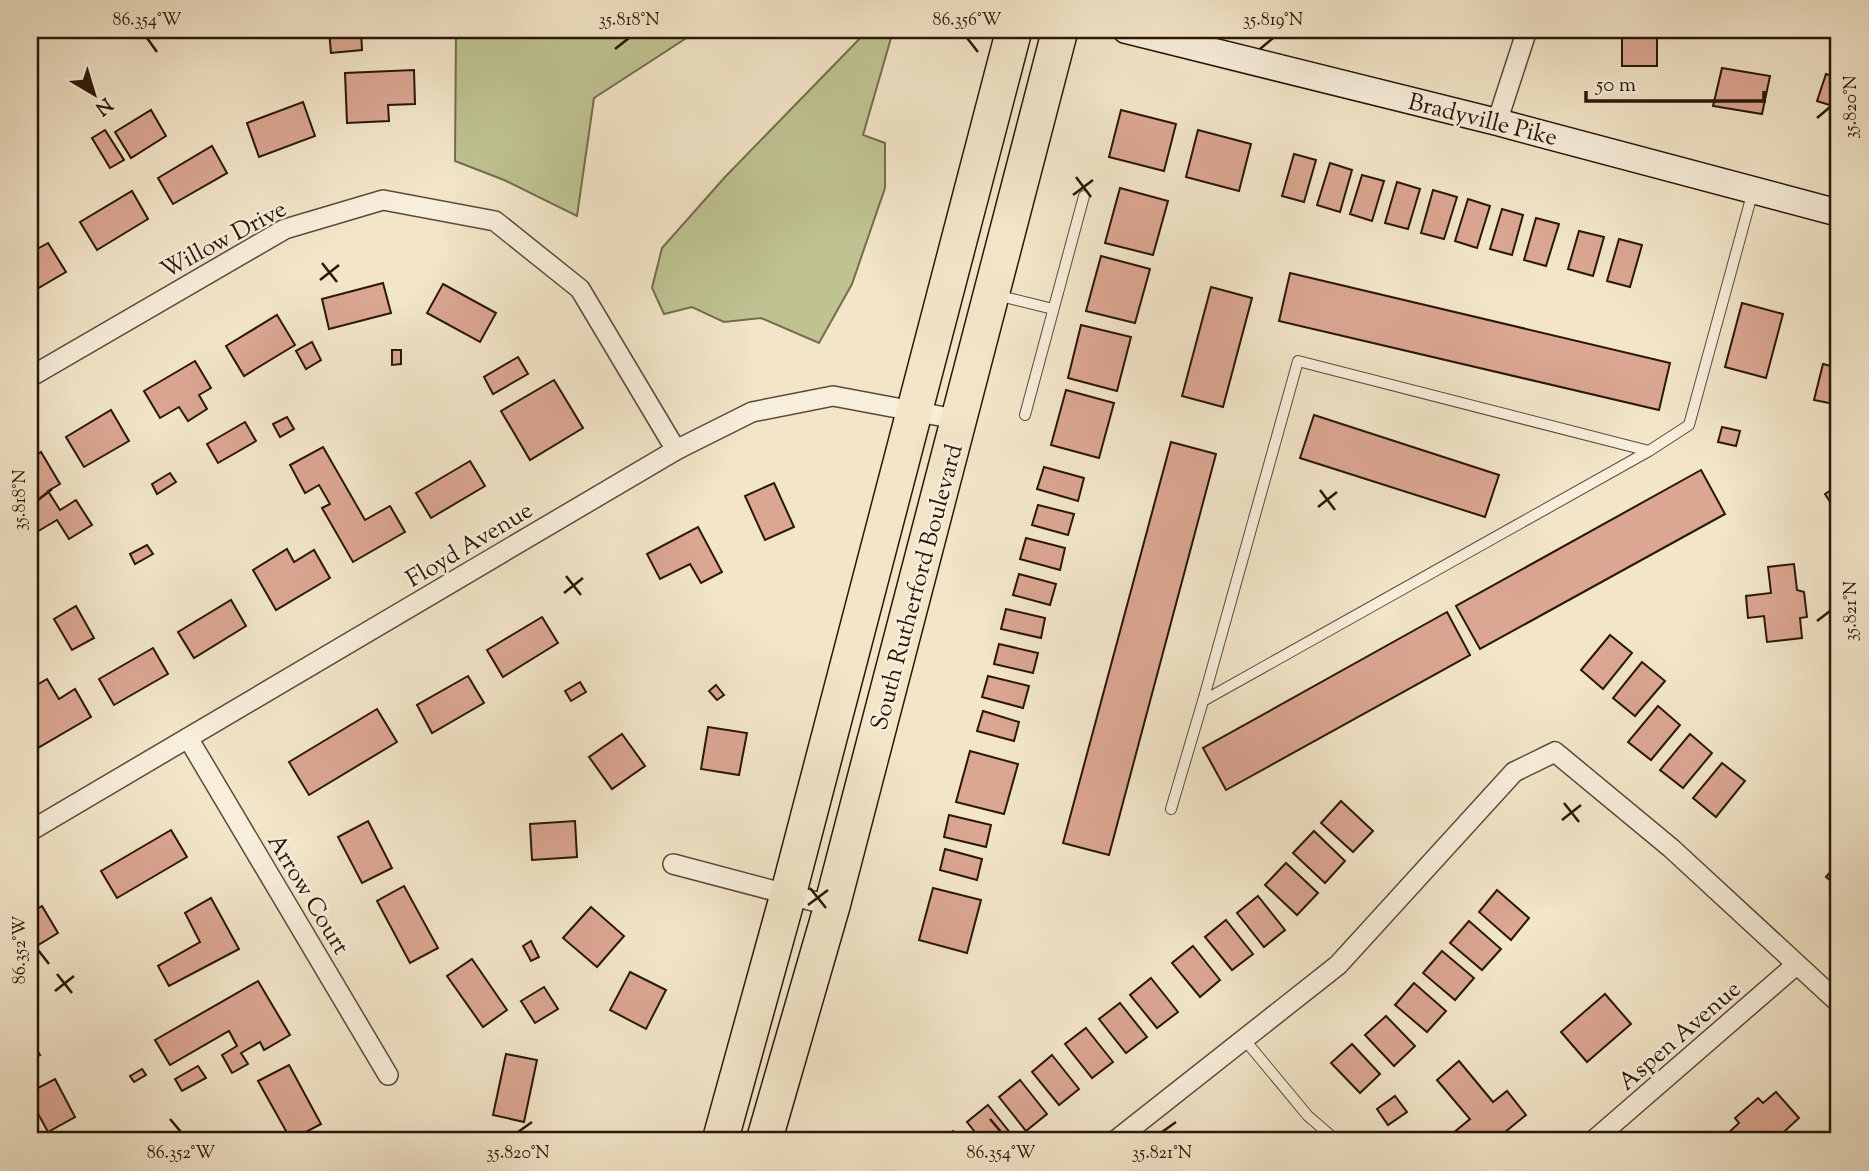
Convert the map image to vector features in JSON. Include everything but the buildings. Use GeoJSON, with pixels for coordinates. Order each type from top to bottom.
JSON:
{"type":"FeatureCollection","features":[{"type":"Feature","properties":{"kind":"highway","name":"South Rutherford Boulevard"},"geometry":{"type":"LineString","coordinates":[[720,1141],[788,895],[1014,30]]}},
{"type":"Feature","properties":{"kind":"highway","name":"South Rutherford Boulevard"},"geometry":{"type":"LineString","coordinates":[[765,1141],[832,906],[961,420],[1060,30]]}},
{"type":"Feature","properties":{"kind":"main road","name":"Bradyville Pike"},"geometry":{"type":"LineString","coordinates":[[1126,30],[1497,122],[1839,213]]}},
{"type":"Feature","properties":{"kind":"street"},"geometry":{"type":"LineString","coordinates":[[1497,122],[1527,30]]}},
{"type":"Feature","properties":{"kind":"street","name":"Willow Drive"},"geometry":{"type":"LineString","coordinates":[[30,377],[285,229],[383,200],[495,221],[580,289],[676,450]]}},
{"type":"Feature","properties":{"kind":"street","name":"Floyd Avenue"},"geometry":{"type":"LineString","coordinates":[[30,831],[676,450],[752,412],[833,396],[961,420]]}},
{"type":"Feature","properties":{"kind":"street","name":"Arrow Court"},"geometry":{"type":"LineString","coordinates":[[188,738],[388,1075]]}},
{"type":"Feature","properties":{"kind":"street"},"geometry":{"type":"LineString","coordinates":[[1115,1141],[1338,965],[1514,772],[1555,751],[1671,848],[1839,1003]]}},
{"type":"Feature","properties":{"kind":"street"},"geometry":{"type":"LineString","coordinates":[[673,864],[832,906]]}},
{"type":"Feature","properties":{"kind":"street","name":"Aspen Avenue"},"geometry":{"type":"LineString","coordinates":[[1593,1141],[1796,965]]}},
{"type":"Feature","properties":{"kind":"lane"},"geometry":{"type":"LineString","coordinates":[[1203,701],[1649,451],[1689,425],[1753,190]]}},
{"type":"Feature","properties":{"kind":"lane"},"geometry":{"type":"LineString","coordinates":[[1025,415],[1084,196]]}},
{"type":"Feature","properties":{"kind":"lane"},"geometry":{"type":"LineString","coordinates":[[992,294],[1053,309]]}},
{"type":"Feature","properties":{"kind":"lane"},"geometry":{"type":"LineString","coordinates":[[1171,809],[1298,361],[1649,451]]}},
{"type":"Feature","properties":{"kind":"lane"},"geometry":{"type":"LineString","coordinates":[[1244,1039],[1308,1116],[1337,1141]]}},
{"type":"Feature","properties":{"kind":"green space"},"geometry":{"type":"Polygon","coordinates":[[[456,30],[687,30],[688,37],[594,98],[577,216],[504,180],[455,161],[456,30]]]}},
{"type":"Feature","properties":{"kind":"green space"},"geometry":{"type":"Polygon","coordinates":[[[868,30],[876,30],[891,38],[863,135],[885,143],[885,188],[852,284],[819,343],[761,318],[724,322],[692,307],[664,314],[652,288],[662,248],[725,177],[868,30]]]}}]}
